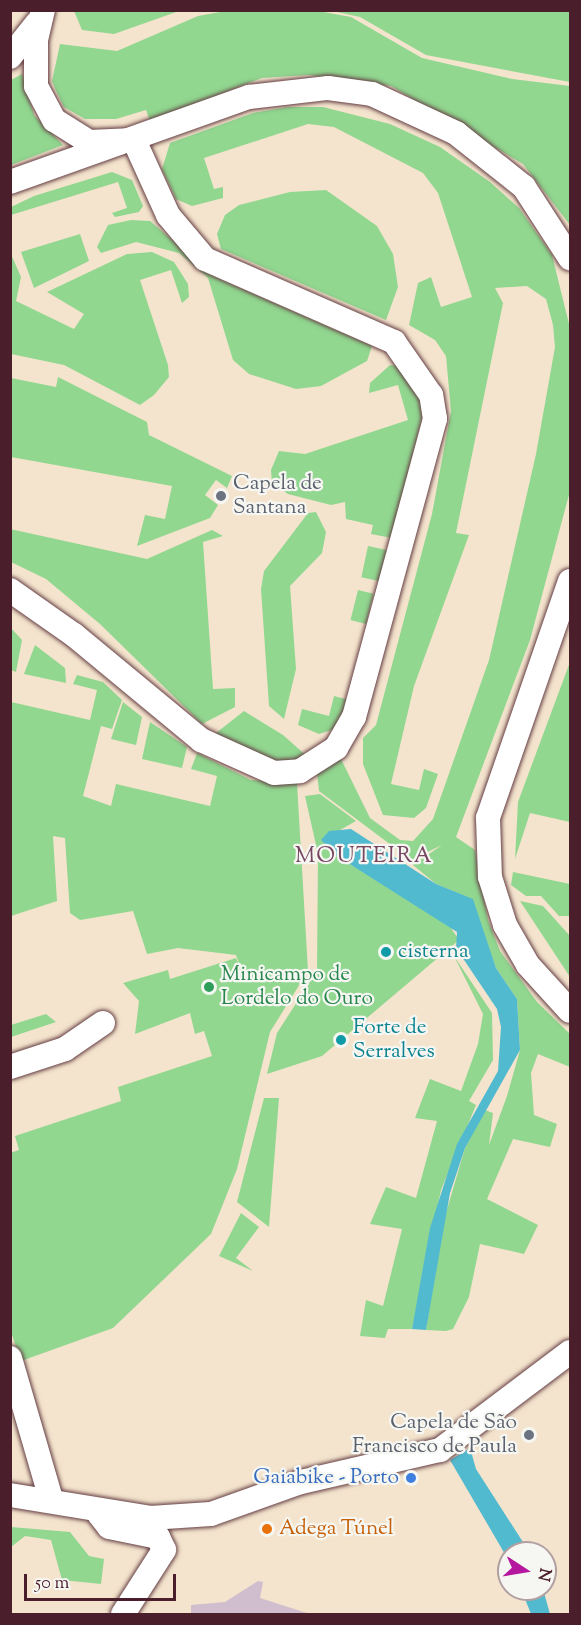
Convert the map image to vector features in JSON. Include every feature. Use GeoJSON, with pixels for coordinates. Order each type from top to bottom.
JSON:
{"type":"FeatureCollection","features":[{"type":"Feature","properties":{"kind":"street"},"geometry":{"type":"LineString","coordinates":[[10,57],[42,12]]}},
{"type":"Feature","properties":{"kind":"street"},"geometry":{"type":"LineString","coordinates":[[42,12],[36,86],[54,120],[89,142],[134,140]]}},
{"type":"Feature","properties":{"kind":"street"},"geometry":{"type":"LineString","coordinates":[[10,182],[274,91],[328,88],[372,94],[456,133],[524,187],[570,258]]}},
{"type":"Feature","properties":{"kind":"street"},"geometry":{"type":"LineString","coordinates":[[10,590],[74,634],[201,740],[274,773],[300,771],[336,748],[348,733],[415,506],[435,419],[431,395],[411,362],[394,342],[205,259],[168,215],[134,140]]}},
{"type":"Feature","properties":{"kind":"street"},"geometry":{"type":"LineString","coordinates":[[570,581],[488,818],[490,877],[505,925],[528,965],[570,1011]]}},
{"type":"Feature","properties":{"kind":"street"},"geometry":{"type":"LineString","coordinates":[[10,1067],[65,1049],[103,1023]]}},
{"type":"Feature","properties":{"kind":"street"},"geometry":{"type":"LineString","coordinates":[[10,1495],[51,1498],[150,1518],[195,1518],[301,1482],[440,1450],[570,1352]]}},
{"type":"Feature","properties":{"kind":"street"},"geometry":{"type":"LineString","coordinates":[[10,1358],[51,1498]]}},
{"type":"Feature","properties":{"kind":"street"},"geometry":{"type":"LineString","coordinates":[[94,1508],[109,1527],[158,1538],[164,1550],[123,1614]]}},
{"type":"Feature","properties":{"kind":"shaded area"},"geometry":{"type":"Polygon","coordinates":[[[258,1581],[263,1582],[260,1598],[310,1614],[191,1614],[191,1605],[225,1602],[258,1581]]]}},
{"type":"Feature","properties":{"kind":"green space"},"geometry":{"type":"Polygon","coordinates":[[[74,11],[179,11],[114,34],[82,30],[74,11]]]}},
{"type":"Feature","properties":{"kind":"green space"},"geometry":{"type":"Polygon","coordinates":[[[226,11],[318,11],[351,17],[422,58],[512,79],[570,86],[570,225],[523,164],[391,86],[309,75],[262,78],[150,121],[146,110],[116,119],[85,119],[64,107],[52,81],[60,44],[117,51],[198,16],[226,11]]]}},
{"type":"Feature","properties":{"kind":"green space"},"geometry":{"type":"Polygon","coordinates":[[[333,11],[570,11],[570,82],[426,55],[360,17],[333,11]]]}},
{"type":"Feature","properties":{"kind":"green space"},"geometry":{"type":"Polygon","coordinates":[[[22,74],[34,115],[63,145],[11,165],[11,80],[22,74]]]}},
{"type":"Feature","properties":{"kind":"green space"},"geometry":{"type":"Polygon","coordinates":[[[288,107],[323,107],[390,124],[440,147],[490,182],[519,208],[552,255],[570,328],[570,491],[530,640],[456,837],[475,850],[488,920],[500,951],[537,1002],[570,1034],[570,1067],[538,1054],[531,1073],[534,1115],[557,1124],[550,1147],[513,1139],[487,1199],[538,1225],[524,1254],[480,1244],[469,1297],[453,1329],[446,1331],[426,1330],[441,1230],[465,1148],[485,1110],[493,1113],[489,1145],[507,1096],[520,1050],[517,999],[496,968],[472,899],[436,884],[413,865],[442,845],[411,860],[319,791],[317,773],[341,759],[370,818],[400,840],[413,841],[433,819],[489,660],[536,454],[555,347],[553,325],[546,299],[527,286],[495,288],[503,303],[456,533],[469,535],[414,686],[391,784],[419,790],[424,769],[438,774],[426,808],[414,818],[383,815],[363,764],[363,738],[376,725],[432,514],[451,411],[446,356],[435,340],[409,325],[418,283],[431,277],[441,307],[472,297],[438,193],[423,173],[334,127],[308,124],[204,158],[214,189],[223,187],[223,198],[192,206],[176,199],[162,169],[170,143],[253,113],[288,107]]]}},
{"type":"Feature","properties":{"kind":"green space"},"geometry":{"type":"Polygon","coordinates":[[[112,172],[132,180],[143,206],[139,212],[115,217],[112,213],[127,208],[118,182],[11,215],[11,207],[34,196],[112,172]]]}},
{"type":"Feature","properties":{"kind":"green space"},"geometry":{"type":"Polygon","coordinates":[[[326,190],[377,226],[393,254],[398,287],[386,320],[221,249],[217,234],[225,215],[239,205],[290,192],[326,190]]]}},
{"type":"Feature","properties":{"kind":"green space"},"geometry":{"type":"Polygon","coordinates":[[[131,220],[150,221],[217,278],[372,346],[367,361],[321,386],[296,389],[249,374],[233,360],[208,278],[179,253],[136,242],[101,253],[97,247],[108,225],[131,220]]]}},
{"type":"Feature","properties":{"kind":"green space"},"geometry":{"type":"Polygon","coordinates":[[[80,234],[89,261],[34,288],[21,252],[80,234]]]}},
{"type":"Feature","properties":{"kind":"green space"},"geometry":{"type":"Polygon","coordinates":[[[152,252],[174,262],[188,284],[189,297],[182,303],[171,270],[140,280],[168,365],[169,377],[154,395],[140,405],[64,365],[11,354],[11,254],[21,277],[16,301],[74,329],[84,314],[47,292],[127,254],[152,252]]]}},
{"type":"Feature","properties":{"kind":"green space"},"geometry":{"type":"Polygon","coordinates":[[[390,365],[400,366],[421,400],[422,417],[392,538],[371,534],[373,525],[346,519],[345,502],[331,505],[288,494],[272,483],[271,470],[279,451],[305,454],[408,420],[398,385],[369,393],[370,383],[390,365]]]}},
{"type":"Feature","properties":{"kind":"green space"},"geometry":{"type":"Polygon","coordinates":[[[58,377],[147,422],[149,435],[232,476],[227,488],[216,480],[205,495],[218,505],[210,518],[137,546],[145,515],[165,519],[172,486],[11,457],[11,378],[56,387],[58,377]]]}},
{"type":"Feature","properties":{"kind":"green space"},"geometry":{"type":"Polygon","coordinates":[[[316,512],[326,532],[322,553],[290,586],[296,669],[284,719],[269,706],[261,589],[264,571],[308,513],[316,512]]]}},
{"type":"Feature","properties":{"kind":"green space"},"geometry":{"type":"Polygon","coordinates":[[[10,529],[147,559],[212,530],[223,536],[203,542],[213,689],[235,688],[235,707],[202,724],[100,624],[46,579],[11,562],[10,529]]]}},
{"type":"Feature","properties":{"kind":"green space"},"geometry":{"type":"Polygon","coordinates":[[[368,546],[387,550],[380,581],[361,577],[368,546]]]}},
{"type":"Feature","properties":{"kind":"green space"},"geometry":{"type":"Polygon","coordinates":[[[358,590],[374,594],[366,624],[351,620],[358,590]]]}},
{"type":"Feature","properties":{"kind":"green space"},"geometry":{"type":"Polygon","coordinates":[[[11,628],[22,640],[16,672],[11,670],[11,628]]]}},
{"type":"Feature","properties":{"kind":"green space"},"geometry":{"type":"Polygon","coordinates":[[[35,645],[65,668],[66,683],[24,674],[35,645]]]}},
{"type":"Feature","properties":{"kind":"green space"},"geometry":{"type":"Polygon","coordinates":[[[570,662],[570,822],[530,813],[515,859],[518,802],[570,662]]]}},
{"type":"Feature","properties":{"kind":"green space"},"geometry":{"type":"Polygon","coordinates":[[[77,675],[103,682],[122,700],[112,729],[101,726],[83,796],[111,806],[116,784],[210,806],[217,776],[191,769],[197,753],[251,780],[297,783],[308,971],[270,1032],[237,1169],[211,1234],[113,1328],[21,1361],[11,1332],[10,1153],[19,1150],[15,1136],[121,1101],[118,1087],[212,1056],[204,1031],[195,1034],[190,1013],[135,1034],[139,1001],[123,983],[168,970],[170,979],[236,958],[241,969],[236,955],[178,948],[147,954],[133,911],[80,920],[70,913],[65,838],[53,836],[57,901],[11,916],[11,702],[90,720],[97,690],[73,684],[77,675]]]}},
{"type":"Feature","properties":{"kind":"green space"},"geometry":{"type":"Polygon","coordinates":[[[334,696],[349,700],[335,729],[319,734],[298,725],[302,709],[329,716],[334,696]]]}},
{"type":"Feature","properties":{"kind":"green space"},"geometry":{"type":"Polygon","coordinates":[[[123,702],[142,717],[136,745],[111,739],[123,702]]]}},
{"type":"Feature","properties":{"kind":"green space"},"geometry":{"type":"Polygon","coordinates":[[[244,711],[283,735],[310,759],[276,764],[211,737],[244,711]]]}},
{"type":"Feature","properties":{"kind":"green space"},"geometry":{"type":"Polygon","coordinates":[[[150,722],[187,747],[182,768],[142,759],[150,722]]]}},
{"type":"Feature","properties":{"kind":"green space"},"geometry":{"type":"Polygon","coordinates":[[[320,794],[356,821],[322,840],[340,858],[449,925],[459,940],[322,1056],[267,1074],[277,1033],[317,971],[318,854],[305,796],[320,794]]]}},
{"type":"Feature","properties":{"kind":"green space"},"geometry":{"type":"Polygon","coordinates":[[[513,872],[570,884],[570,916],[559,916],[541,896],[526,896],[511,885],[513,872]]]}},
{"type":"Feature","properties":{"kind":"green space"},"geometry":{"type":"Polygon","coordinates":[[[520,901],[543,906],[570,936],[570,977],[520,901]]]}},
{"type":"Feature","properties":{"kind":"green space"},"geometry":{"type":"Polygon","coordinates":[[[454,956],[492,1013],[493,1060],[469,1101],[476,1105],[441,1190],[412,1329],[388,1329],[385,1338],[360,1336],[366,1300],[383,1306],[402,1229],[370,1224],[386,1187],[416,1198],[437,1121],[415,1118],[430,1079],[461,1091],[478,1044],[483,1014],[454,956]]]}},
{"type":"Feature","properties":{"kind":"green space"},"geometry":{"type":"Polygon","coordinates":[[[46,1014],[56,1022],[11,1037],[11,1025],[46,1014]]]}},
{"type":"Feature","properties":{"kind":"green space"},"geometry":{"type":"Polygon","coordinates":[[[264,1098],[279,1098],[269,1227],[237,1202],[264,1098]]]}},
{"type":"Feature","properties":{"kind":"green space"},"geometry":{"type":"Polygon","coordinates":[[[241,1213],[259,1227],[236,1258],[253,1271],[219,1256],[241,1213]]]}},
{"type":"Feature","properties":{"kind":"green space"},"geometry":{"type":"Polygon","coordinates":[[[11,1527],[70,1532],[89,1556],[104,1559],[101,1584],[62,1580],[51,1540],[25,1536],[11,1547],[11,1527]]]}},
{"type":"Feature","properties":{"kind":"water"},"geometry":{"type":"Polygon","coordinates":[[[351,829],[436,884],[473,899],[496,968],[517,999],[520,1050],[465,1148],[450,1193],[426,1330],[412,1329],[430,1228],[457,1144],[498,1071],[501,1027],[497,1009],[456,948],[457,932],[337,856],[321,840],[329,831],[351,829]]]}},
{"type":"Feature","properties":{"kind":"water"},"geometry":{"type":"Polygon","coordinates":[[[470,1448],[476,1469],[522,1541],[497,1541],[450,1460],[470,1448]]]}},
{"type":"Feature","properties":{"kind":"water"},"geometry":{"type":"Polygon","coordinates":[[[526,1601],[546,1601],[550,1614],[531,1614],[526,1601]]]}},
{"type":"Feature","properties":{"kind":"place","name":"Capela de Santana"},"geometry":{"type":"Point","coordinates":[221,496]}},
{"type":"Feature","properties":{"kind":"place","name":"cisterna"},"geometry":{"type":"Point","coordinates":[386,952]}},
{"type":"Feature","properties":{"kind":"place","name":"Minicampo de Lordelo do Ouro"},"geometry":{"type":"Point","coordinates":[209,987]}},
{"type":"Feature","properties":{"kind":"place","name":"Forte de Serralves"},"geometry":{"type":"Point","coordinates":[341,1040]}},
{"type":"Feature","properties":{"kind":"place","name":"Capela de São Francisco de Paula"},"geometry":{"type":"Point","coordinates":[529,1435]}},
{"type":"Feature","properties":{"kind":"place","name":"Gaiabike - Porto"},"geometry":{"type":"Point","coordinates":[411,1478]}},
{"type":"Feature","properties":{"kind":"place","name":"Adega Túnel"},"geometry":{"type":"Point","coordinates":[267,1529]}},
{"type":"Feature","properties":{"kind":"district","name":"MOUTEIRA"},"geometry":{"type":"Point","coordinates":[364,858]}}]}
